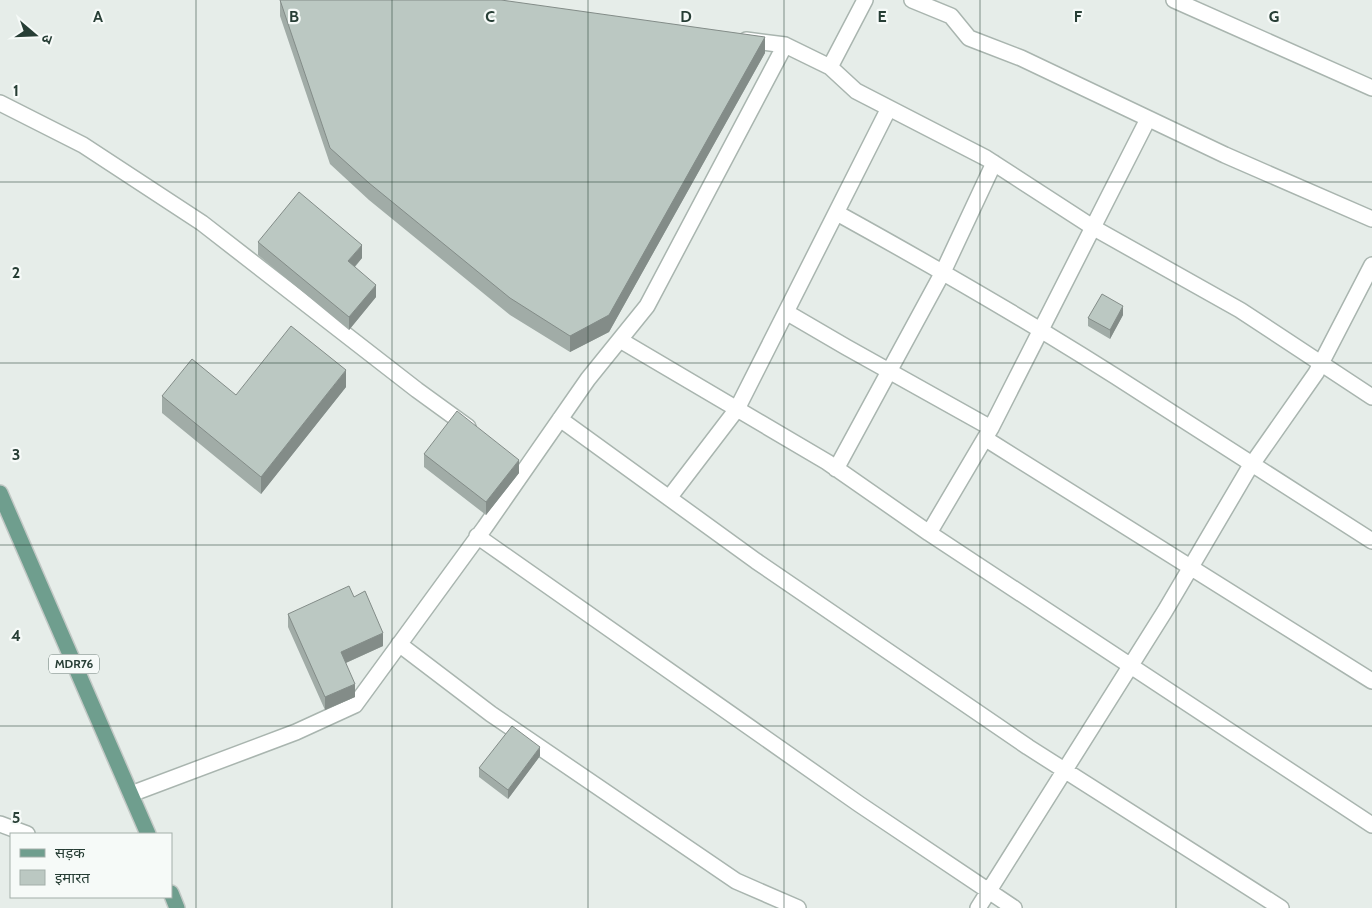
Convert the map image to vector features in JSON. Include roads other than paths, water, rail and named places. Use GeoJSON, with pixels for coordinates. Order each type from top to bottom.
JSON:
{"type":"FeatureCollection","features":[{"type":"Feature","properties":{"kind":"main road","name":"MDR76"},"geometry":{"type":"LineString","coordinates":[[0,493],[148,833]]}},
{"type":"Feature","properties":{"kind":"main road"},"geometry":{"type":"LineString","coordinates":[[172,895],[177,908]]}},
{"type":"Feature","properties":{"kind":"street"},"geometry":{"type":"LineString","coordinates":[[830,67],[865,0]]}},
{"type":"Feature","properties":{"kind":"street"},"geometry":{"type":"LineString","coordinates":[[912,0],[951,16],[969,38],[1021,58],[1225,155],[1372,219]]}},
{"type":"Feature","properties":{"kind":"street"},"geometry":{"type":"LineString","coordinates":[[1174,0],[1372,88]]}},
{"type":"Feature","properties":{"kind":"street"},"geometry":{"type":"LineString","coordinates":[[727,38],[785,45],[830,67],[856,90],[994,163],[1094,228],[1240,310],[1372,397]]}},
{"type":"Feature","properties":{"kind":"street"},"geometry":{"type":"LineString","coordinates":[[131,794],[296,732],[356,704],[588,380],[647,306],[785,45]]}},
{"type":"Feature","properties":{"kind":"street"},"geometry":{"type":"LineString","coordinates":[[0,103],[83,145],[202,223],[417,390],[479,435]]}},
{"type":"Feature","properties":{"kind":"street"},"geometry":{"type":"LineString","coordinates":[[669,498],[737,409],[889,108]]}},
{"type":"Feature","properties":{"kind":"street"},"geometry":{"type":"LineString","coordinates":[[930,534],[989,433],[1148,118]]}},
{"type":"Feature","properties":{"kind":"street"},"geometry":{"type":"LineString","coordinates":[[836,469],[943,272],[994,163]]}},
{"type":"Feature","properties":{"kind":"street"},"geometry":{"type":"LineString","coordinates":[[837,213],[1042,330],[1372,541]]}},
{"type":"Feature","properties":{"kind":"street"},"geometry":{"type":"LineString","coordinates":[[978,908],[1130,666],[1252,464],[1316,373],[1372,265]]}},
{"type":"Feature","properties":{"kind":"street"},"geometry":{"type":"LineString","coordinates":[[786,312],[889,371],[989,433],[1191,567],[1372,681]]}},
{"type":"Feature","properties":{"kind":"street"},"geometry":{"type":"LineString","coordinates":[[620,340],[836,469],[930,534],[1372,825]]}},
{"type":"Feature","properties":{"kind":"street"},"geometry":{"type":"LineString","coordinates":[[560,419],[756,562],[1028,747],[1281,908]]}},
{"type":"Feature","properties":{"kind":"street"},"geometry":{"type":"LineString","coordinates":[[510,457],[526,468]]}},
{"type":"Feature","properties":{"kind":"street"},"geometry":{"type":"LineString","coordinates":[[477,536],[859,804],[1014,908]]}},
{"type":"Feature","properties":{"kind":"street"},"geometry":{"type":"LineString","coordinates":[[399,644],[491,714],[736,881],[798,908]]}},
{"type":"Feature","properties":{"kind":"street"},"geometry":{"type":"LineString","coordinates":[[0,824],[24,833]]}}]}
